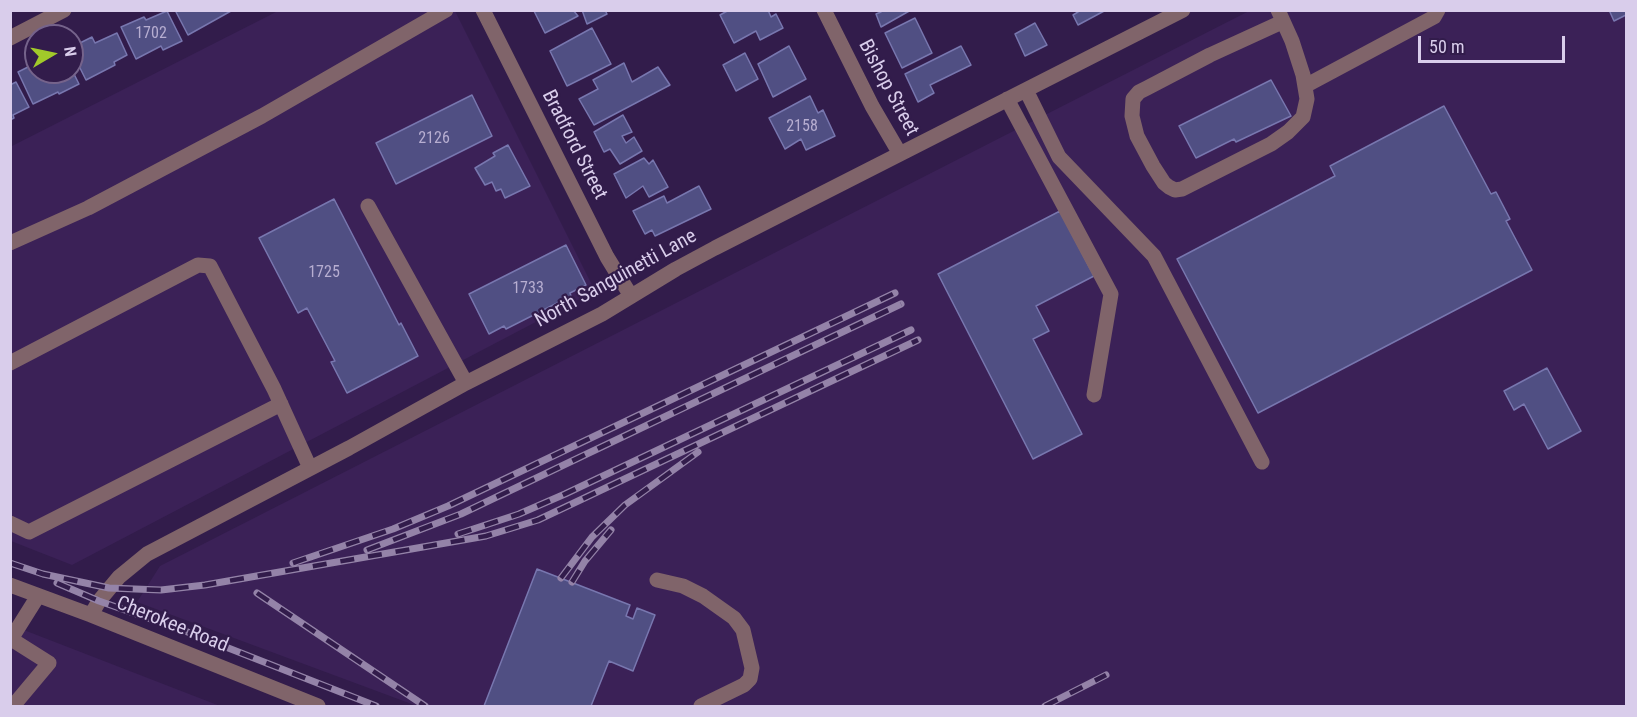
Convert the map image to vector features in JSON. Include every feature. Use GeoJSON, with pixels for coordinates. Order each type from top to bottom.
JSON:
{"type":"FeatureCollection","features":[{"type":"Feature","properties":{"kind":"street"},"geometry":{"type":"LineString","coordinates":[[10,38],[64,10]]}},
{"type":"Feature","properties":{"kind":"street"},"geometry":{"type":"LineString","coordinates":[[10,243],[88,208],[262,117],[446,10]]}},
{"type":"Feature","properties":{"kind":"street","name":"Bradford Street"},"geometry":{"type":"LineString","coordinates":[[483,10],[607,257],[631,296]]}},
{"type":"Feature","properties":{"kind":"street","name":"Bishop Street"},"geometry":{"type":"LineString","coordinates":[[824,10],[872,106],[900,154]]}},
{"type":"Feature","properties":{"kind":"street"},"geometry":{"type":"LineString","coordinates":[[1305,86],[1434,17],[1438,10]]}},
{"type":"Feature","properties":{"kind":"street","name":"North Sanguinetti Lane"},"geometry":{"type":"LineString","coordinates":[[91,615],[99,601],[119,577],[147,554],[466,383],[602,314],[715,248],[1174,13]]}},
{"type":"Feature","properties":{"kind":"street"},"geometry":{"type":"LineString","coordinates":[[1280,16],[1292,41],[1303,75],[1307,99],[1303,117],[1271,144],[1182,189],[1175,190],[1164,183],[1137,136],[1131,116],[1133,99],[1139,93],[1280,16]]}},
{"type":"Feature","properties":{"kind":"street"},"geometry":{"type":"LineString","coordinates":[[1026,90],[1059,157],[1154,256],[1262,462]]}},
{"type":"Feature","properties":{"kind":"street"},"geometry":{"type":"LineString","coordinates":[[1007,99],[1111,294],[1094,395]]}},
{"type":"Feature","properties":{"kind":"street"},"geometry":{"type":"LineString","coordinates":[[368,206],[466,383]]}},
{"type":"Feature","properties":{"kind":"street"},"geometry":{"type":"LineString","coordinates":[[10,363],[198,266],[210,266],[281,404],[310,468]]}},
{"type":"Feature","properties":{"kind":"street"},"geometry":{"type":"LineString","coordinates":[[10,523],[29,532],[281,404]]}},
{"type":"Feature","properties":{"kind":"street"},"geometry":{"type":"LineString","coordinates":[[657,580],[683,586],[703,596],[734,618],[742,630],[752,668],[750,678],[744,685],[701,706]]}},
{"type":"Feature","properties":{"kind":"street","name":"Cherokee Road"},"geometry":{"type":"LineString","coordinates":[[10,585],[318,706]]}},
{"type":"Feature","properties":{"kind":"street"},"geometry":{"type":"LineString","coordinates":[[13,706],[49,663],[11,640],[38,596]]}},
{"type":"Feature","properties":{"kind":"shaded area"},"geometry":{"type":"Polygon","coordinates":[[[278,11],[455,11],[595,291],[72,565],[11,541],[10,147],[278,11]]]}},
{"type":"Feature","properties":{"kind":"shaded area"},"geometry":{"type":"Polygon","coordinates":[[[1249,11],[1626,11],[1626,706],[417,706],[137,602],[160,566],[1249,11]]]}},
{"type":"Feature","properties":{"kind":"shaded area"},"geometry":{"type":"Polygon","coordinates":[[[11,625],[220,706],[11,706],[11,625]]]}},
{"type":"Feature","properties":{"kind":"building"},"geometry":{"type":"Polygon","coordinates":[[[175,10],[231,10],[231,11],[188,35],[175,10]]]}},
{"type":"Feature","properties":{"kind":"building"},"geometry":{"type":"Polygon","coordinates":[[[573,10],[578,16],[545,33],[534,11],[573,10]]]}},
{"type":"Feature","properties":{"kind":"building"},"geometry":{"type":"Polygon","coordinates":[[[582,10],[605,10],[607,14],[587,24],[582,10]]]}},
{"type":"Feature","properties":{"kind":"building"},"geometry":{"type":"Polygon","coordinates":[[[729,10],[768,10],[771,17],[776,14],[783,28],[760,40],[756,31],[734,43],[720,15],[729,10]]]}},
{"type":"Feature","properties":{"kind":"building"},"geometry":{"type":"Polygon","coordinates":[[[880,10],[911,10],[881,27],[876,14],[881,12],[880,10]]]}},
{"type":"Feature","properties":{"kind":"building"},"geometry":{"type":"Polygon","coordinates":[[[1077,10],[1106,10],[1078,25],[1073,15],[1078,12],[1077,10]]]}},
{"type":"Feature","properties":{"kind":"building"},"geometry":{"type":"Polygon","coordinates":[[[1609,10],[1626,10],[1626,15],[1614,21],[1609,10]]]}},
{"type":"Feature","properties":{"kind":"building"},"geometry":{"type":"Polygon","coordinates":[[[167,11],[182,41],[163,50],[161,46],[136,59],[121,27],[144,17],[146,20],[167,11]]]}},
{"type":"Feature","properties":{"kind":"building"},"geometry":{"type":"Polygon","coordinates":[[[915,18],[932,53],[902,68],[885,33],[915,18]]]}},
{"type":"Feature","properties":{"kind":"building"},"geometry":{"type":"Polygon","coordinates":[[[1035,23],[1047,45],[1025,56],[1015,34],[1035,23]]]}},
{"type":"Feature","properties":{"kind":"building"},"geometry":{"type":"Polygon","coordinates":[[[592,28],[611,64],[567,86],[550,51],[592,28]]]}},
{"type":"Feature","properties":{"kind":"building"},"geometry":{"type":"Polygon","coordinates":[[[117,33],[127,55],[114,62],[115,65],[86,80],[84,41],[92,37],[95,43],[117,33]]]}},
{"type":"Feature","properties":{"kind":"building"},"geometry":{"type":"Polygon","coordinates":[[[789,46],[806,79],[773,97],[758,64],[789,46]]]}},
{"type":"Feature","properties":{"kind":"building"},"geometry":{"type":"Polygon","coordinates":[[[961,46],[971,65],[930,85],[934,93],[918,102],[905,74],[961,46]]]}},
{"type":"Feature","properties":{"kind":"building"},"geometry":{"type":"Polygon","coordinates":[[[745,53],[758,79],[736,91],[723,65],[745,53]]]}},
{"type":"Feature","properties":{"kind":"building"},"geometry":{"type":"Polygon","coordinates":[[[624,63],[632,82],[658,67],[670,85],[594,125],[579,99],[598,89],[593,80],[624,63]]]}},
{"type":"Feature","properties":{"kind":"building"},"geometry":{"type":"Polygon","coordinates":[[[24,69],[24,84],[79,84],[33,104],[18,72],[24,69]]]}},
{"type":"Feature","properties":{"kind":"building"},"geometry":{"type":"Polygon","coordinates":[[[1271,80],[1291,116],[1236,142],[1234,139],[1196,158],[1179,126],[1271,80]]]}},
{"type":"Feature","properties":{"kind":"building"},"geometry":{"type":"Polygon","coordinates":[[[16,82],[29,107],[13,115],[14,118],[10,120],[10,85],[16,82]]]}},
{"type":"Feature","properties":{"kind":"building"},"geometry":{"type":"Polygon","coordinates":[[[472,95],[492,136],[396,184],[376,143],[472,95]]]}},
{"type":"Feature","properties":{"kind":"building"},"geometry":{"type":"Polygon","coordinates":[[[810,96],[818,113],[823,110],[835,136],[806,150],[801,139],[785,149],[769,118],[810,96]]]}},
{"type":"Feature","properties":{"kind":"building"},"geometry":{"type":"Polygon","coordinates":[[[1444,106],[1491,194],[1496,192],[1510,219],[1506,221],[1532,270],[1258,413],[1177,259],[1335,176],[1330,166],[1444,106]]]}},
{"type":"Feature","properties":{"kind":"building"},"geometry":{"type":"Polygon","coordinates":[[[623,115],[632,132],[622,136],[626,143],[634,137],[642,151],[620,164],[610,149],[604,152],[594,132],[623,115]]]}},
{"type":"Feature","properties":{"kind":"building"},"geometry":{"type":"Polygon","coordinates":[[[508,145],[530,186],[505,198],[501,189],[496,191],[492,182],[485,185],[475,168],[495,156],[493,153],[508,145]]]}},
{"type":"Feature","properties":{"kind":"building"},"geometry":{"type":"Polygon","coordinates":[[[644,158],[649,164],[653,160],[668,187],[649,197],[643,186],[626,198],[614,174],[644,158]]]}},
{"type":"Feature","properties":{"kind":"building"},"geometry":{"type":"Polygon","coordinates":[[[699,186],[711,209],[655,236],[652,230],[645,234],[633,211],[664,196],[667,203],[699,186]]]}},
{"type":"Feature","properties":{"kind":"building"},"geometry":{"type":"Polygon","coordinates":[[[334,199],[399,325],[401,323],[418,356],[347,393],[331,362],[335,361],[307,308],[298,313],[259,238],[334,199]]]}},
{"type":"Feature","properties":{"kind":"building"},"geometry":{"type":"Polygon","coordinates":[[[1060,211],[1094,276],[1036,306],[1049,331],[1033,339],[1082,434],[1033,459],[938,274],[1060,211]]]}},
{"type":"Feature","properties":{"kind":"building"},"geometry":{"type":"Polygon","coordinates":[[[566,245],[586,285],[570,293],[571,296],[506,329],[504,326],[489,334],[469,294],[566,245]]]}},
{"type":"Feature","properties":{"kind":"building"},"geometry":{"type":"Polygon","coordinates":[[[1547,368],[1581,431],[1548,449],[1524,404],[1514,410],[1504,391],[1547,368]]]}},
{"type":"Feature","properties":{"kind":"building"},"geometry":{"type":"Polygon","coordinates":[[[537,569],[630,605],[626,616],[633,619],[637,608],[655,615],[633,671],[609,661],[591,706],[484,706],[537,569]]]}},
{"type":"Feature","properties":{"kind":"railway"},"geometry":{"type":"LineString","coordinates":[[293,563],[393,529],[448,506],[895,293]]}},
{"type":"Feature","properties":{"kind":"railway"},"geometry":{"type":"LineString","coordinates":[[367,550],[461,514],[901,304]]}},
{"type":"Feature","properties":{"kind":"railway"},"geometry":{"type":"LineString","coordinates":[[458,534],[519,514],[565,494],[911,330]]}},
{"type":"Feature","properties":{"kind":"railway"},"geometry":{"type":"LineString","coordinates":[[10,563],[43,574],[109,588],[161,590],[205,585],[486,536],[538,520],[918,340]]}},
{"type":"Feature","properties":{"kind":"railway"},"geometry":{"type":"LineString","coordinates":[[561,578],[592,537],[625,505],[698,452]]}},
{"type":"Feature","properties":{"kind":"railway"},"geometry":{"type":"LineString","coordinates":[[572,582],[585,561],[611,530]]}},
{"type":"Feature","properties":{"kind":"railway"},"geometry":{"type":"LineString","coordinates":[[57,583],[376,706]]}},
{"type":"Feature","properties":{"kind":"railway"},"geometry":{"type":"LineString","coordinates":[[257,593],[425,706]]}},
{"type":"Feature","properties":{"kind":"railway"},"geometry":{"type":"LineString","coordinates":[[1045,706],[1106,675]]}}]}
